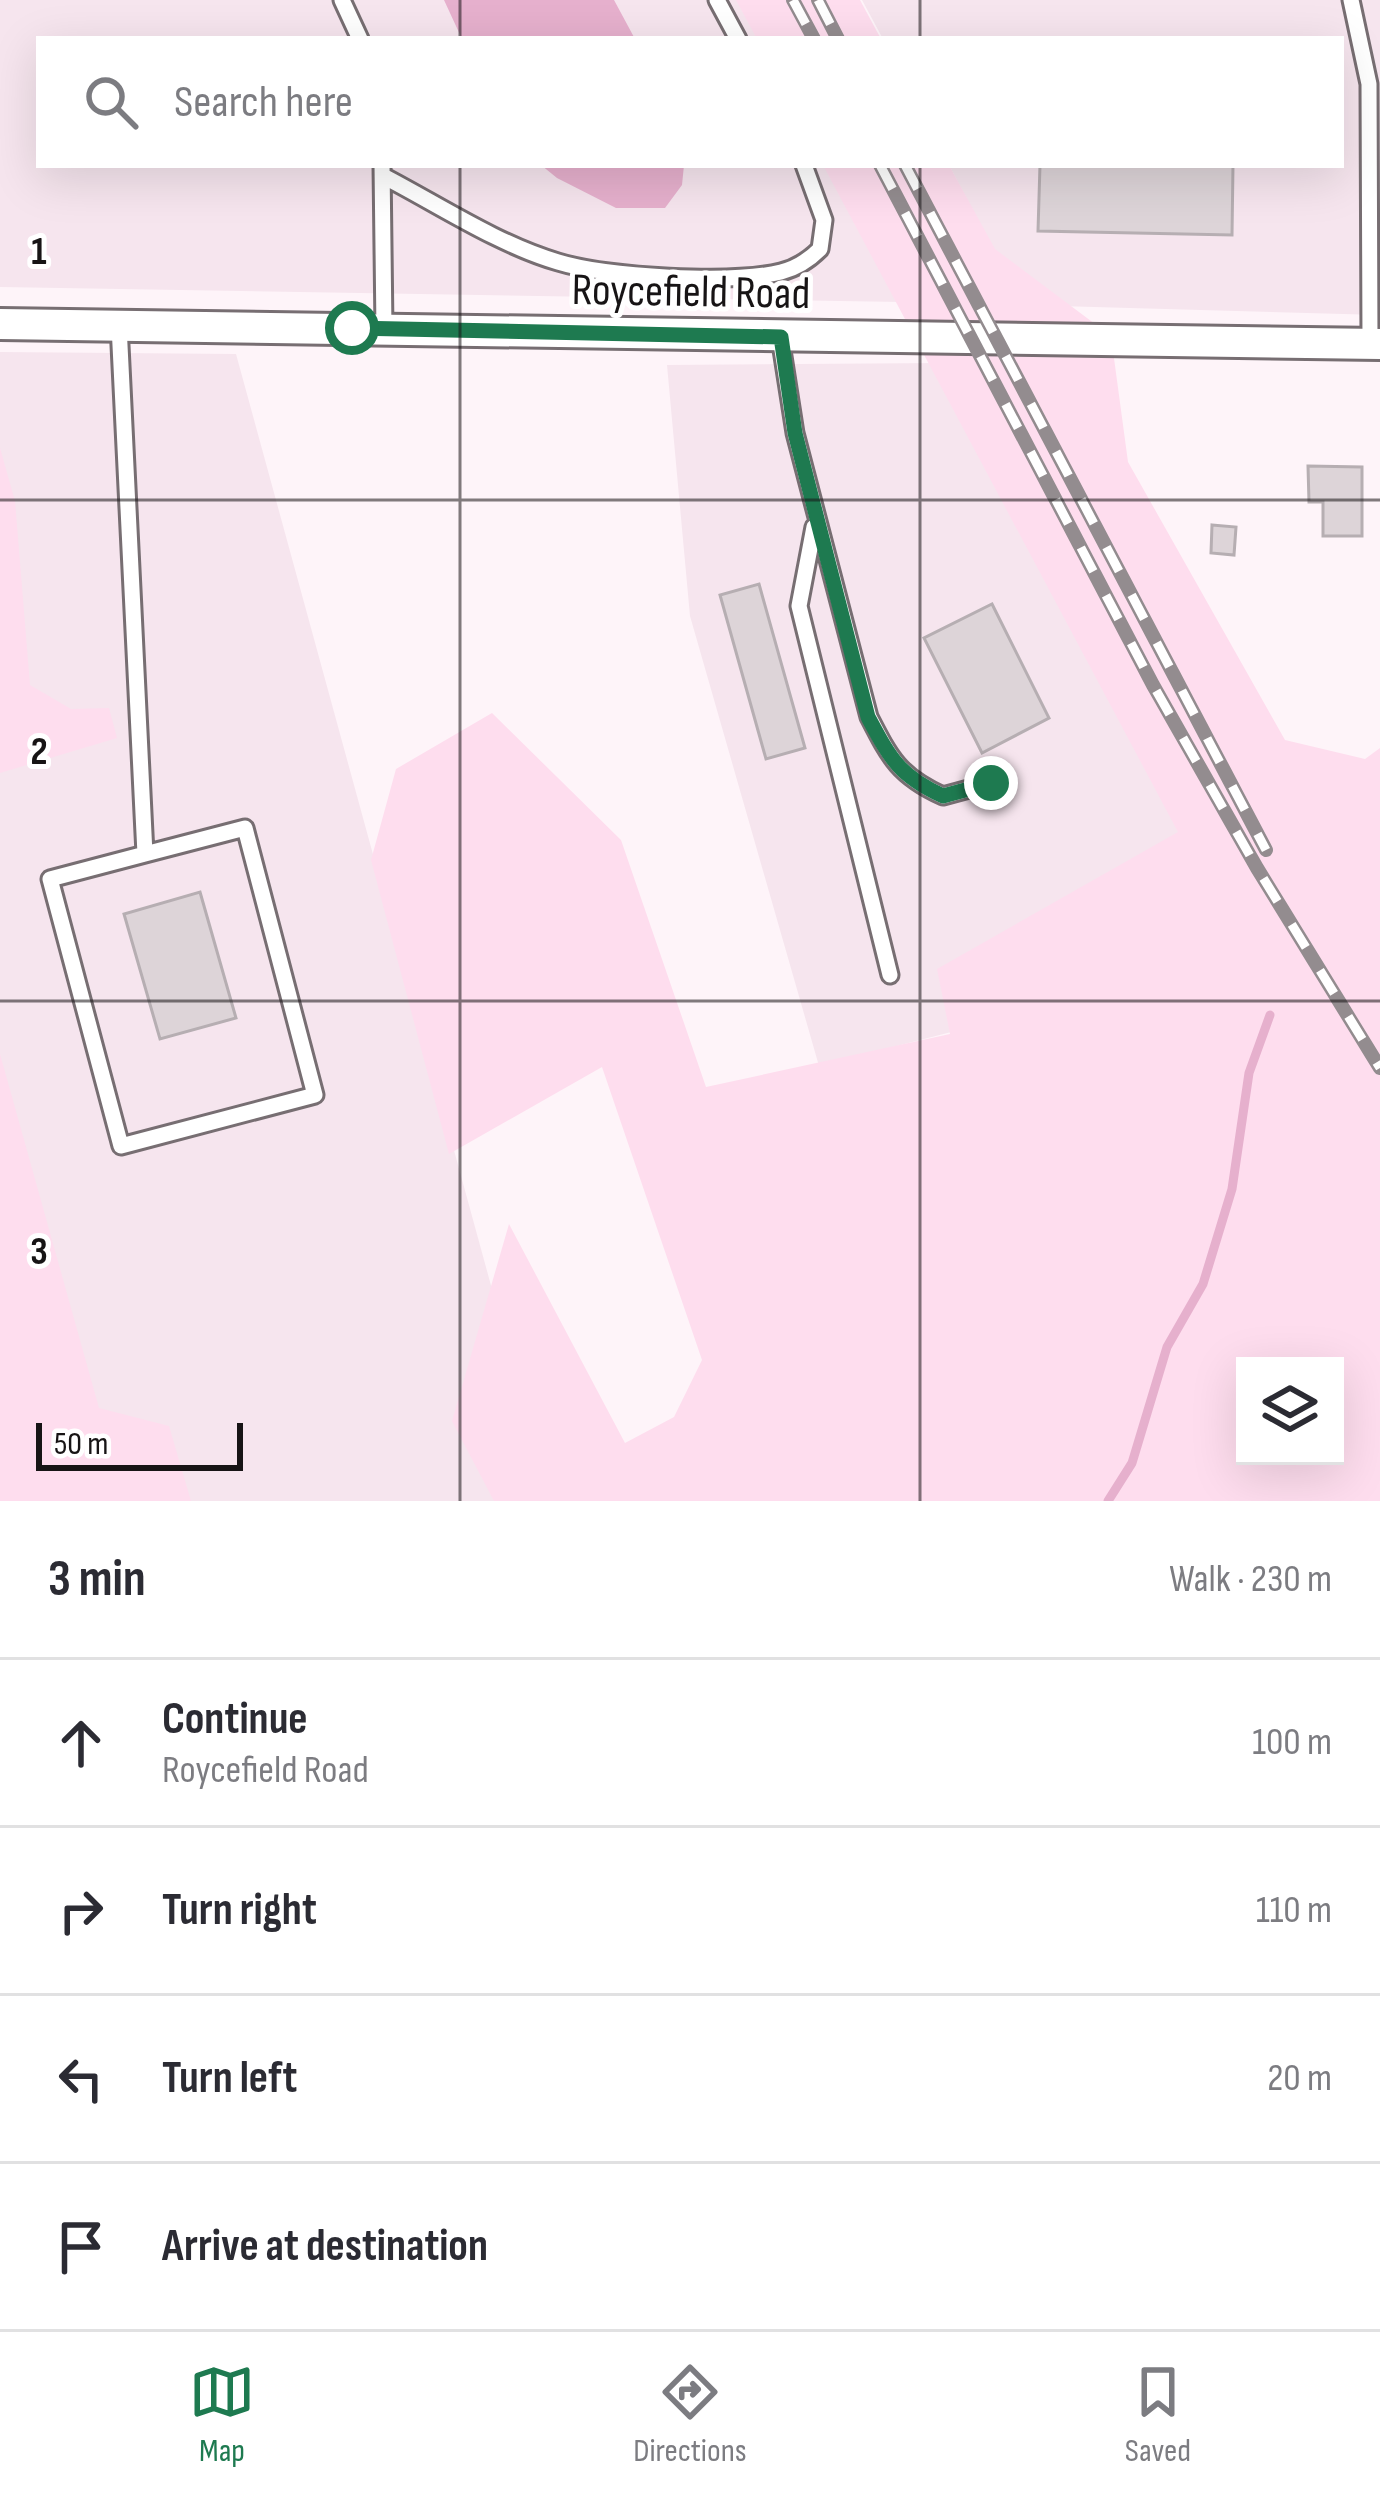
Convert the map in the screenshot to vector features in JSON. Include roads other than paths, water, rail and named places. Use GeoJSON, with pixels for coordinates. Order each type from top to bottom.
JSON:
{"type":"FeatureCollection","features":[{"type":"Feature","properties":{"kind":"street","name":"Roycefield Road"},"geometry":{"type":"LineString","coordinates":[[0,324],[1375,344]]}},
{"type":"Feature","properties":{"kind":"lane"},"geometry":{"type":"LineString","coordinates":[[342,0],[359,36]]}},
{"type":"Feature","properties":{"kind":"lane"},"geometry":{"type":"LineString","coordinates":[[717,0],[736,36]]}},
{"type":"Feature","properties":{"kind":"lane"},"geometry":{"type":"LineString","coordinates":[[1351,0],[1369,83],[1375,344]]}},
{"type":"Feature","properties":{"kind":"lane"},"geometry":{"type":"LineString","coordinates":[[384,329],[382,171],[526,250],[559,262],[640,273],[758,275],[799,266],[820,249],[824,220],[805,168]]}},
{"type":"Feature","properties":{"kind":"lane"},"geometry":{"type":"LineString","coordinates":[[119,326],[145,854]]}},
{"type":"Feature","properties":{"kind":"lane"},"geometry":{"type":"LineString","coordinates":[[781,337],[795,433],[868,717],[890,759],[913,782],[943,796],[991,783]]}},
{"type":"Feature","properties":{"kind":"lane"},"geometry":{"type":"LineString","coordinates":[[816,518],[799,606],[890,975]]}},
{"type":"Feature","properties":{"kind":"lane"},"geometry":{"type":"LineString","coordinates":[[245,827],[315,1095],[121,1146],[50,879],[145,854],[245,827]]}},
{"type":"Feature","properties":{"kind":"waterway"},"geometry":{"type":"LineString","coordinates":[[1108,1501],[1132,1463],[1167,1347],[1203,1284],[1232,1189],[1249,1073],[1270,1015]]}},
{"type":"Feature","properties":{"kind":"railway"},"geometry":{"type":"LineString","coordinates":[[793,0],[812,36]]}},
{"type":"Feature","properties":{"kind":"railway"},"geometry":{"type":"LineString","coordinates":[[818,0],[836,36]]}},
{"type":"Feature","properties":{"kind":"railway"},"geometry":{"type":"LineString","coordinates":[[882,168],[1153,685],[1257,868],[1380,1068]]}},
{"type":"Feature","properties":{"kind":"railway"},"geometry":{"type":"LineString","coordinates":[[907,168],[1266,850]]}}]}
